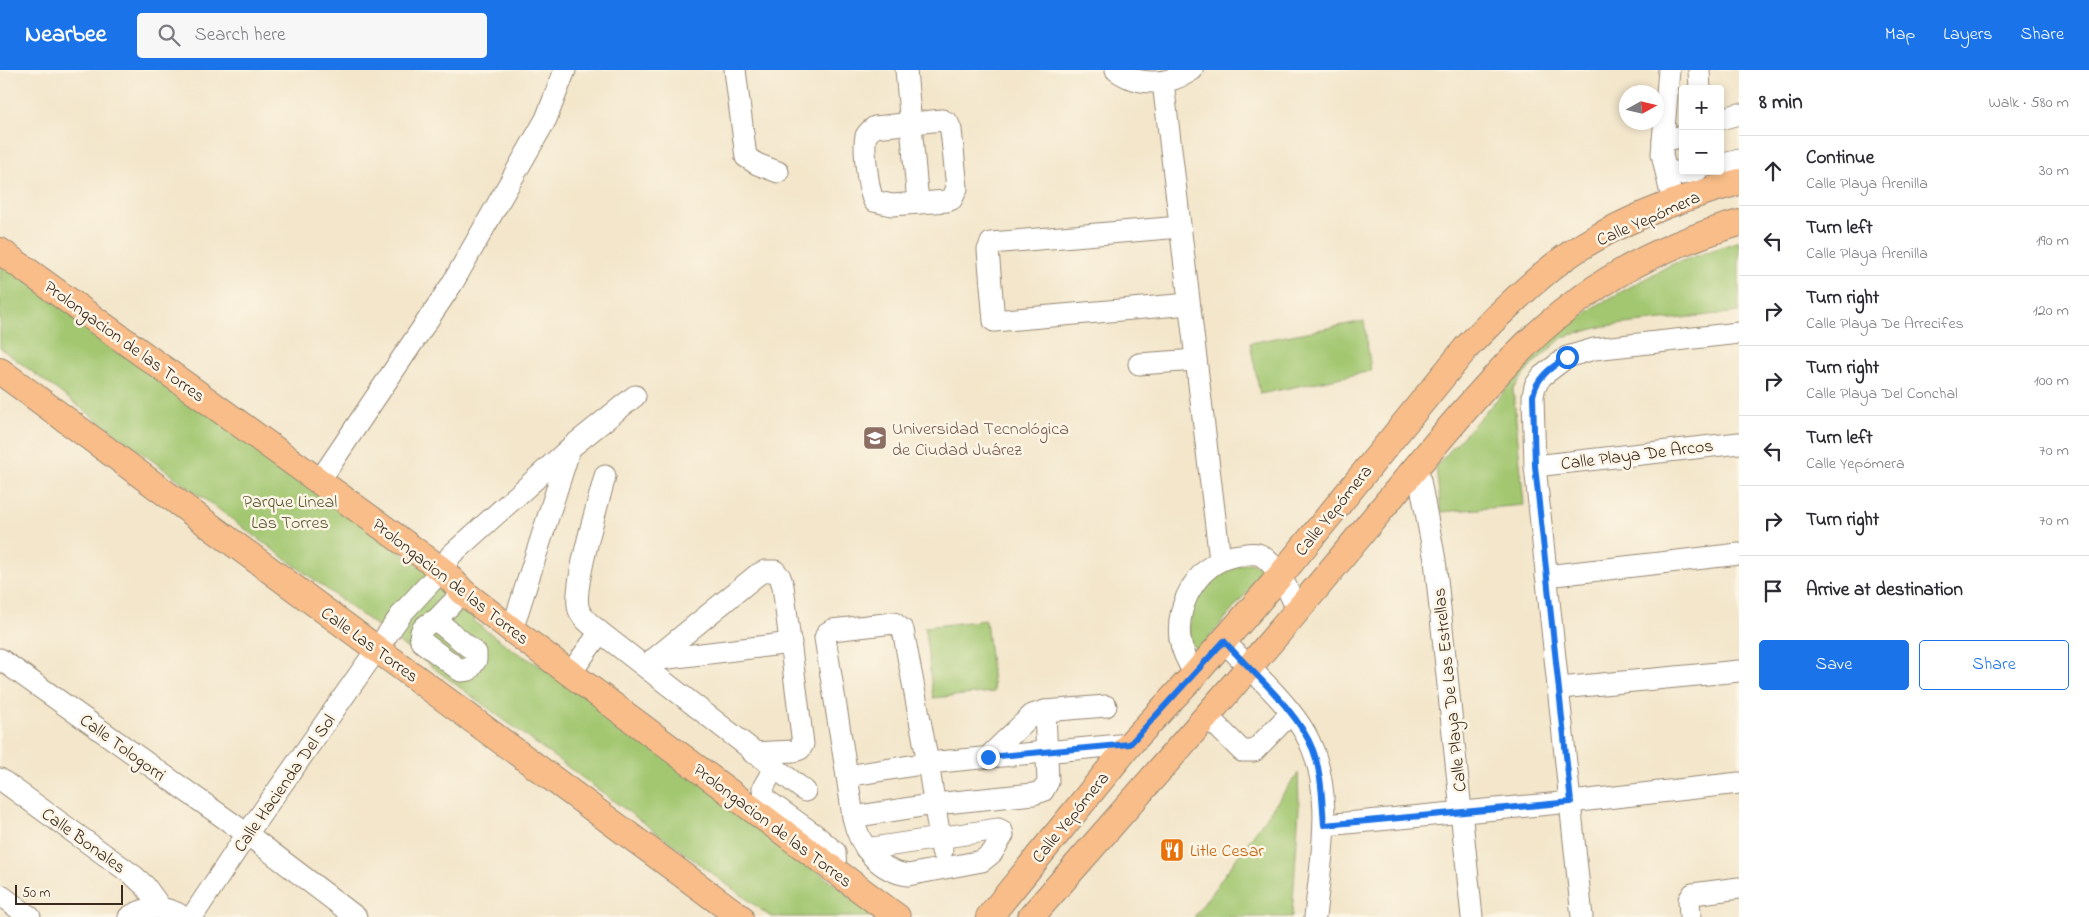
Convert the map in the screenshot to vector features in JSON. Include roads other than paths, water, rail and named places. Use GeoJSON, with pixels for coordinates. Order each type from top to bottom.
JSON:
{"type":"FeatureCollection","features":[{"type":"Feature","properties":{"kind":"main road","name":"Calle Yepómera"},"geometry":{"type":"LineString","coordinates":[[989,917],[1130,744],[1195,674],[1280,576],[1466,348],[1509,304],[1557,264],[1614,229],[1673,203],[1739,182]]}},
{"type":"Feature","properties":{"kind":"main road","name":"Calle Yepómera"},"geometry":{"type":"LineString","coordinates":[[1034,916],[1298,610],[1417,464],[1502,367],[1534,336],[1572,304],[1647,259],[1677,244],[1739,223]]}},
{"type":"Feature","properties":{"kind":"main road","name":"Prolongacion de las Torres"},"geometry":{"type":"LineString","coordinates":[[0,250],[442,570],[463,592],[512,630],[897,917]]}},
{"type":"Feature","properties":{"kind":"main road","name":"Calle Las Torres"},"geometry":{"type":"LineString","coordinates":[[0,371],[740,917]]}},
{"type":"Feature","properties":{"kind":"street"},"geometry":{"type":"LineString","coordinates":[[320,480],[452,284],[546,118],[565,70]]}},
{"type":"Feature","properties":{"kind":"street"},"geometry":{"type":"LineString","coordinates":[[735,70],[746,156],[757,164],[778,172]]}},
{"type":"Feature","properties":{"kind":"street"},"geometry":{"type":"LineString","coordinates":[[906,70],[918,203]]}},
{"type":"Feature","properties":{"kind":"street"},"geometry":{"type":"LineString","coordinates":[[1116,70],[1141,81],[1162,82],[1183,76],[1192,70]]}},
{"type":"Feature","properties":{"kind":"street"},"geometry":{"type":"LineString","coordinates":[[1669,70],[1673,139],[1662,154],[1673,203]]}},
{"type":"Feature","properties":{"kind":"street"},"geometry":{"type":"LineString","coordinates":[[1699,70],[1700,85]]}},
{"type":"Feature","properties":{"kind":"street"},"geometry":{"type":"LineString","coordinates":[[1162,82],[1220,560]]}},
{"type":"Feature","properties":{"kind":"street"},"geometry":{"type":"LineString","coordinates":[[1724,118],[1739,114]]}},
{"type":"Feature","properties":{"kind":"street"},"geometry":{"type":"LineString","coordinates":[[942,120],[948,123],[951,130],[957,188],[952,198],[918,203],[892,205],[877,203],[870,190],[867,134],[874,127],[942,120]]}},
{"type":"Feature","properties":{"kind":"street"},"geometry":{"type":"LineString","coordinates":[[1724,164],[1739,160]]}},
{"type":"Feature","properties":{"kind":"street"},"geometry":{"type":"LineString","coordinates":[[1666,170],[1679,173]]}},
{"type":"Feature","properties":{"kind":"street"},"geometry":{"type":"LineString","coordinates":[[1180,227],[991,243],[988,250],[994,321],[1189,304]]}},
{"type":"Feature","properties":{"kind":"street"},"geometry":{"type":"LineString","coordinates":[[1582,917],[1560,688],[1535,466],[1534,386],[1553,366],[1567,357],[1594,349],[1739,333]]}},
{"type":"Feature","properties":{"kind":"street"},"geometry":{"type":"LineString","coordinates":[[1139,364],[1196,360]]}},
{"type":"Feature","properties":{"kind":"street","name":"Calle Hacienda Del Sol"},"geometry":{"type":"LineString","coordinates":[[192,917],[247,834],[403,612],[442,570],[451,555],[570,448],[634,396]]}},
{"type":"Feature","properties":{"kind":"street","name":"Calle Playa De Arcos"},"geometry":{"type":"LineString","coordinates":[[1535,466],[1739,443]]}},
{"type":"Feature","properties":{"kind":"street"},"geometry":{"type":"LineString","coordinates":[[512,630],[570,448]]}},
{"type":"Feature","properties":{"kind":"street","name":"Calle Playa De Las Estrellas"},"geometry":{"type":"LineString","coordinates":[[1417,464],[1435,560],[1472,917]]}},
{"type":"Feature","properties":{"kind":"street"},"geometry":{"type":"LineString","coordinates":[[605,476],[581,576],[577,602],[579,612],[600,632],[646,661],[753,753],[805,791]]}},
{"type":"Feature","properties":{"kind":"street"},"geometry":{"type":"LineString","coordinates":[[1546,576],[1739,554]]}},
{"type":"Feature","properties":{"kind":"street"},"geometry":{"type":"LineString","coordinates":[[1195,674],[1188,663],[1180,638],[1184,602],[1192,586],[1204,572],[1220,560],[1235,556],[1258,555],[1263,557],[1280,576],[1298,610]]}},
{"type":"Feature","properties":{"kind":"street"},"geometry":{"type":"LineString","coordinates":[[646,661],[765,571],[775,571],[780,577],[791,643],[803,744],[800,749],[794,751],[753,753]]}},
{"type":"Feature","properties":{"kind":"street"},"geometry":{"type":"LineString","coordinates":[[403,612],[430,623],[463,592]]}},
{"type":"Feature","properties":{"kind":"street"},"geometry":{"type":"LineString","coordinates":[[866,849],[940,837],[998,829],[1002,831],[1003,835],[988,858],[982,861],[908,875],[897,873],[885,867],[866,849],[856,831],[825,638],[827,633],[840,629],[894,623],[901,626],[906,640],[935,804],[940,837],[944,867]]}},
{"type":"Feature","properties":{"kind":"street"},"geometry":{"type":"LineString","coordinates":[[570,674],[600,632]]}},
{"type":"Feature","properties":{"kind":"street"},"geometry":{"type":"LineString","coordinates":[[1224,641],[1291,713],[1305,732],[1314,751],[1321,780],[1324,825],[1315,917]]}},
{"type":"Feature","properties":{"kind":"street"},"geometry":{"type":"LineString","coordinates":[[646,661],[791,643]]}},
{"type":"Feature","properties":{"kind":"street","name":"Calle Tologorri"},"geometry":{"type":"LineString","coordinates":[[0,659],[247,834],[356,917]]}},
{"type":"Feature","properties":{"kind":"street"},"geometry":{"type":"LineString","coordinates":[[1560,688],[1739,671]]}},
{"type":"Feature","properties":{"kind":"street"},"geometry":{"type":"LineString","coordinates":[[988,757],[1021,723],[1032,715],[1045,711],[1106,706]]}},
{"type":"Feature","properties":{"kind":"street"},"geometry":{"type":"LineString","coordinates":[[853,817],[935,804],[1034,794],[1043,790],[1048,782],[1045,711]]}},
{"type":"Feature","properties":{"kind":"street"},"geometry":{"type":"LineString","coordinates":[[1206,716],[1242,751],[1249,752],[1254,751],[1291,713]]}},
{"type":"Feature","properties":{"kind":"street"},"geometry":{"type":"LineString","coordinates":[[847,776],[928,763],[1130,744]]}},
{"type":"Feature","properties":{"kind":"street"},"geometry":{"type":"LineString","coordinates":[[774,768],[763,788],[765,799],[814,834],[835,852],[836,872]]}},
{"type":"Feature","properties":{"kind":"street","name":"Calle Bonales"},"geometry":{"type":"LineString","coordinates":[[0,779],[134,876],[145,886],[161,908]]}},
{"type":"Feature","properties":{"kind":"street"},"geometry":{"type":"LineString","coordinates":[[1324,825],[1571,802],[1739,783]]}},
{"type":"Feature","properties":{"kind":"street"},"geometry":{"type":"LineString","coordinates":[[1690,917],[1691,896],[1702,892],[1739,888]]}},
{"type":"Feature","properties":{"kind":"street"},"geometry":{"type":"LineString","coordinates":[[0,895],[30,917]]}},
{"type":"Feature","properties":{"kind":"street"},"geometry":{"type":"LineString","coordinates":[[129,917],[145,909],[161,908],[176,912],[183,917]]}},
{"type":"Feature","properties":{"kind":"place","name":"Universidad Tecnológica de Ciudad Juárez"},"geometry":{"type":"Point","coordinates":[875,438]}},
{"type":"Feature","properties":{"kind":"place","name":"Litle Cesar"},"geometry":{"type":"Point","coordinates":[1172,850]}},
{"type":"Feature","properties":{"kind":"park label","name":"Parque Lineal Las Torres"},"geometry":{"type":"Point","coordinates":[290,511]}}]}
